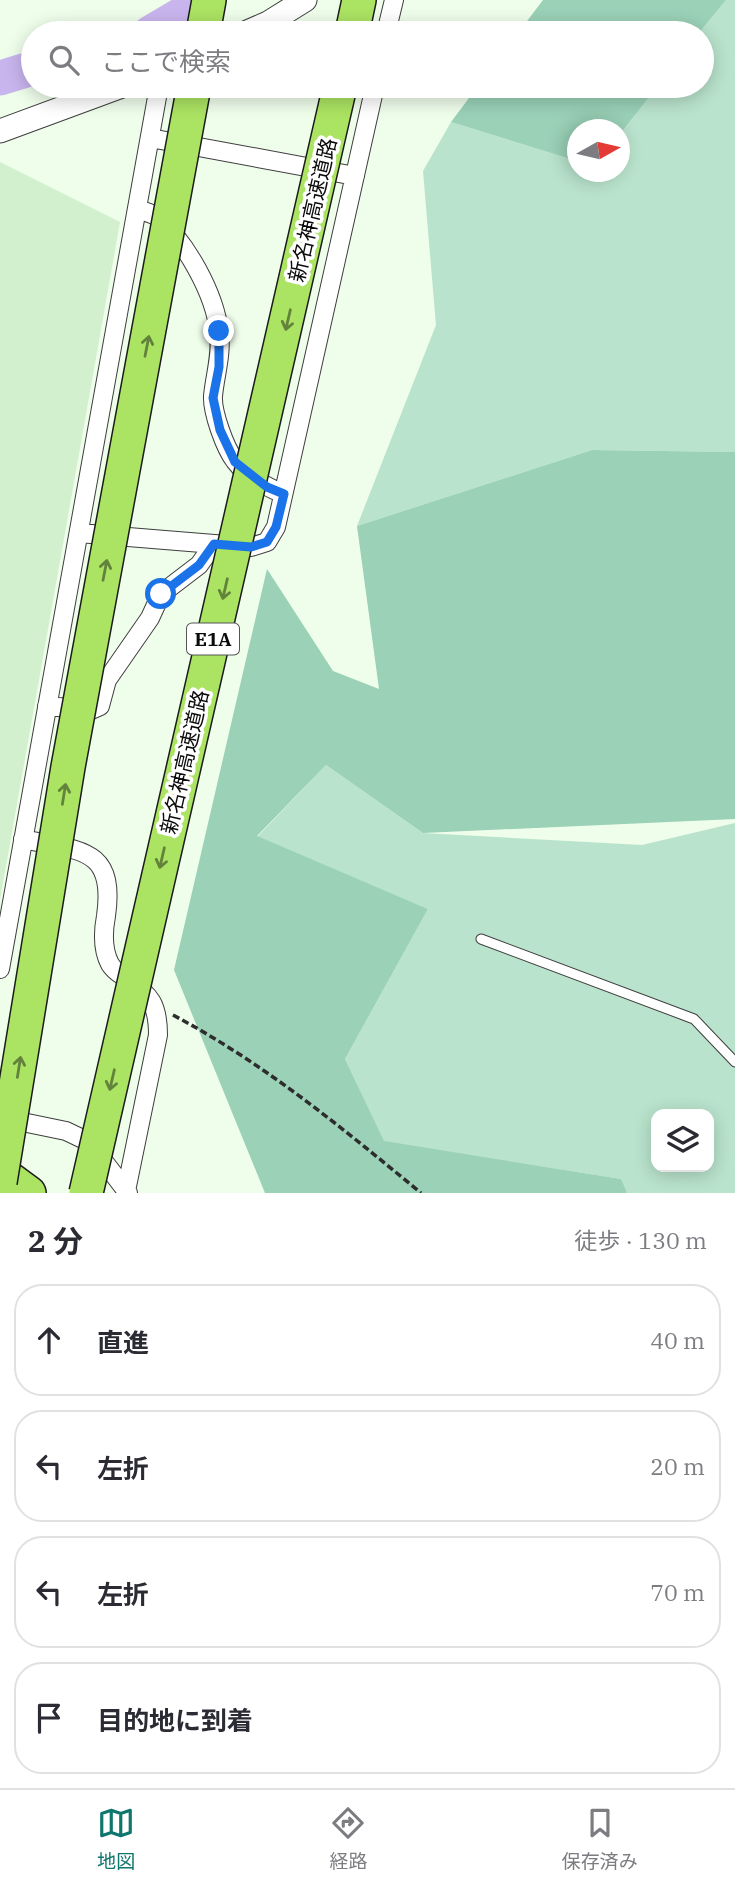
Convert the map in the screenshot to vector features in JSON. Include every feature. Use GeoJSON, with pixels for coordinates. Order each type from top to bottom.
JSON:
{"type":"FeatureCollection","features":[{"type":"Feature","properties":{"kind":"highway"},"geometry":{"type":"LineString","coordinates":[[205,21],[209,0]]}},
{"type":"Feature","properties":{"kind":"highway"},"geometry":{"type":"LineString","coordinates":[[355,21],[359,0]]}},
{"type":"Feature","properties":{"kind":"highway"},"geometry":{"type":"LineString","coordinates":[[0,1182],[68,766],[192,98]]}},
{"type":"Feature","properties":{"kind":"highway","name":"新名神高速道路"},"geometry":{"type":"LineString","coordinates":[[86,1193],[337,98]]}},
{"type":"Feature","properties":{"kind":"highway"},"geometry":{"type":"LineString","coordinates":[[0,1175],[29,1193]]}},
{"type":"Feature","properties":{"kind":"street"},"geometry":{"type":"LineString","coordinates":[[271,21],[305,0]]}},
{"type":"Feature","properties":{"kind":"street"},"geometry":{"type":"LineString","coordinates":[[389,21],[394,0]]}},
{"type":"Feature","properties":{"kind":"street"},"geometry":{"type":"LineString","coordinates":[[0,131],[89,98]]}},
{"type":"Feature","properties":{"kind":"street"},"geometry":{"type":"LineString","coordinates":[[0,969],[5,912],[23,839],[157,98]]}},
{"type":"Feature","properties":{"kind":"street"},"geometry":{"type":"LineString","coordinates":[[79,533],[251,547],[267,542],[276,527],[284,494],[372,98]]}},
{"type":"Feature","properties":{"kind":"street"},"geometry":{"type":"LineString","coordinates":[[150,138],[355,176]]}},
{"type":"Feature","properties":{"kind":"street"},"geometry":{"type":"LineString","coordinates":[[137,209],[155,215],[184,248],[207,287],[219,331],[219,367],[213,398],[220,430],[235,462],[267,487],[284,494]]}},
{"type":"Feature","properties":{"kind":"street"},"geometry":{"type":"LineString","coordinates":[[47,706],[91,710],[100,706],[107,680],[150,618],[161,594],[199,565],[214,544]]}},
{"type":"Feature","properties":{"kind":"street"},"geometry":{"type":"LineString","coordinates":[[23,839],[82,852],[97,862],[107,877],[109,896],[103,935],[107,958],[112,968],[144,990],[158,1015],[158,1035],[127,1192]]}},
{"type":"Feature","properties":{"kind":"street"},"geometry":{"type":"LineString","coordinates":[[0,1118],[66,1131],[89,1142],[127,1192]]}},
{"type":"Feature","properties":{"kind":"lane"},"geometry":{"type":"LineString","coordinates":[[481,939],[694,1019],[735,1062]]}},
{"type":"Feature","properties":{"kind":"path"},"geometry":{"type":"LineString","coordinates":[[154,1005],[222,1041],[329,1116],[421,1193]]}},
{"type":"Feature","properties":{"kind":"green space"},"geometry":{"type":"Polygon","coordinates":[[[543,0],[726,0],[709,21],[527,21],[543,0]]]}},
{"type":"Feature","properties":{"kind":"green space"},"geometry":{"type":"Polygon","coordinates":[[[726,0],[735,0],[735,452],[592,450],[357,526],[436,325],[423,171],[451,122],[567,158],[567,182],[630,182],[630,121],[648,98],[714,98],[714,21],[709,21],[726,0]]]}},
{"type":"Feature","properties":{"kind":"green space"},"geometry":{"type":"Polygon","coordinates":[[[469,98],[648,98],[630,121],[630,119],[567,119],[567,158],[451,122],[469,98]]]}},
{"type":"Feature","properties":{"kind":"green space"},"geometry":{"type":"Polygon","coordinates":[[[0,162],[120,222],[0,900],[0,162]]]}},
{"type":"Feature","properties":{"kind":"green space"},"geometry":{"type":"Polygon","coordinates":[[[592,450],[735,452],[735,819],[423,833],[326,765],[257,836],[428,909],[345,1059],[384,1141],[621,1179],[627,1193],[265,1193],[174,970],[267,569],[333,671],[379,689],[357,526],[592,450]]]}},
{"type":"Feature","properties":{"kind":"green space"},"geometry":{"type":"Polygon","coordinates":[[[326,765],[423,833],[642,845],[735,823],[735,1193],[625,1193],[621,1179],[384,1142],[345,1059],[428,909],[257,837],[326,765]]]}},
{"type":"Feature","properties":{"kind":"waterway"},"geometry":{"type":"LineString","coordinates":[[170,21],[206,0]]}},
{"type":"Feature","properties":{"kind":"waterway"},"geometry":{"type":"LineString","coordinates":[[0,78],[21,72]]}},
{"type":"Feature","properties":{"kind":"route"},"geometry":{"type":"LineString","coordinates":[[161,594],[199,565],[214,544],[251,547],[267,542],[276,527],[284,494],[267,487],[235,462],[220,430],[213,398],[219,367],[219,331]]}}]}
